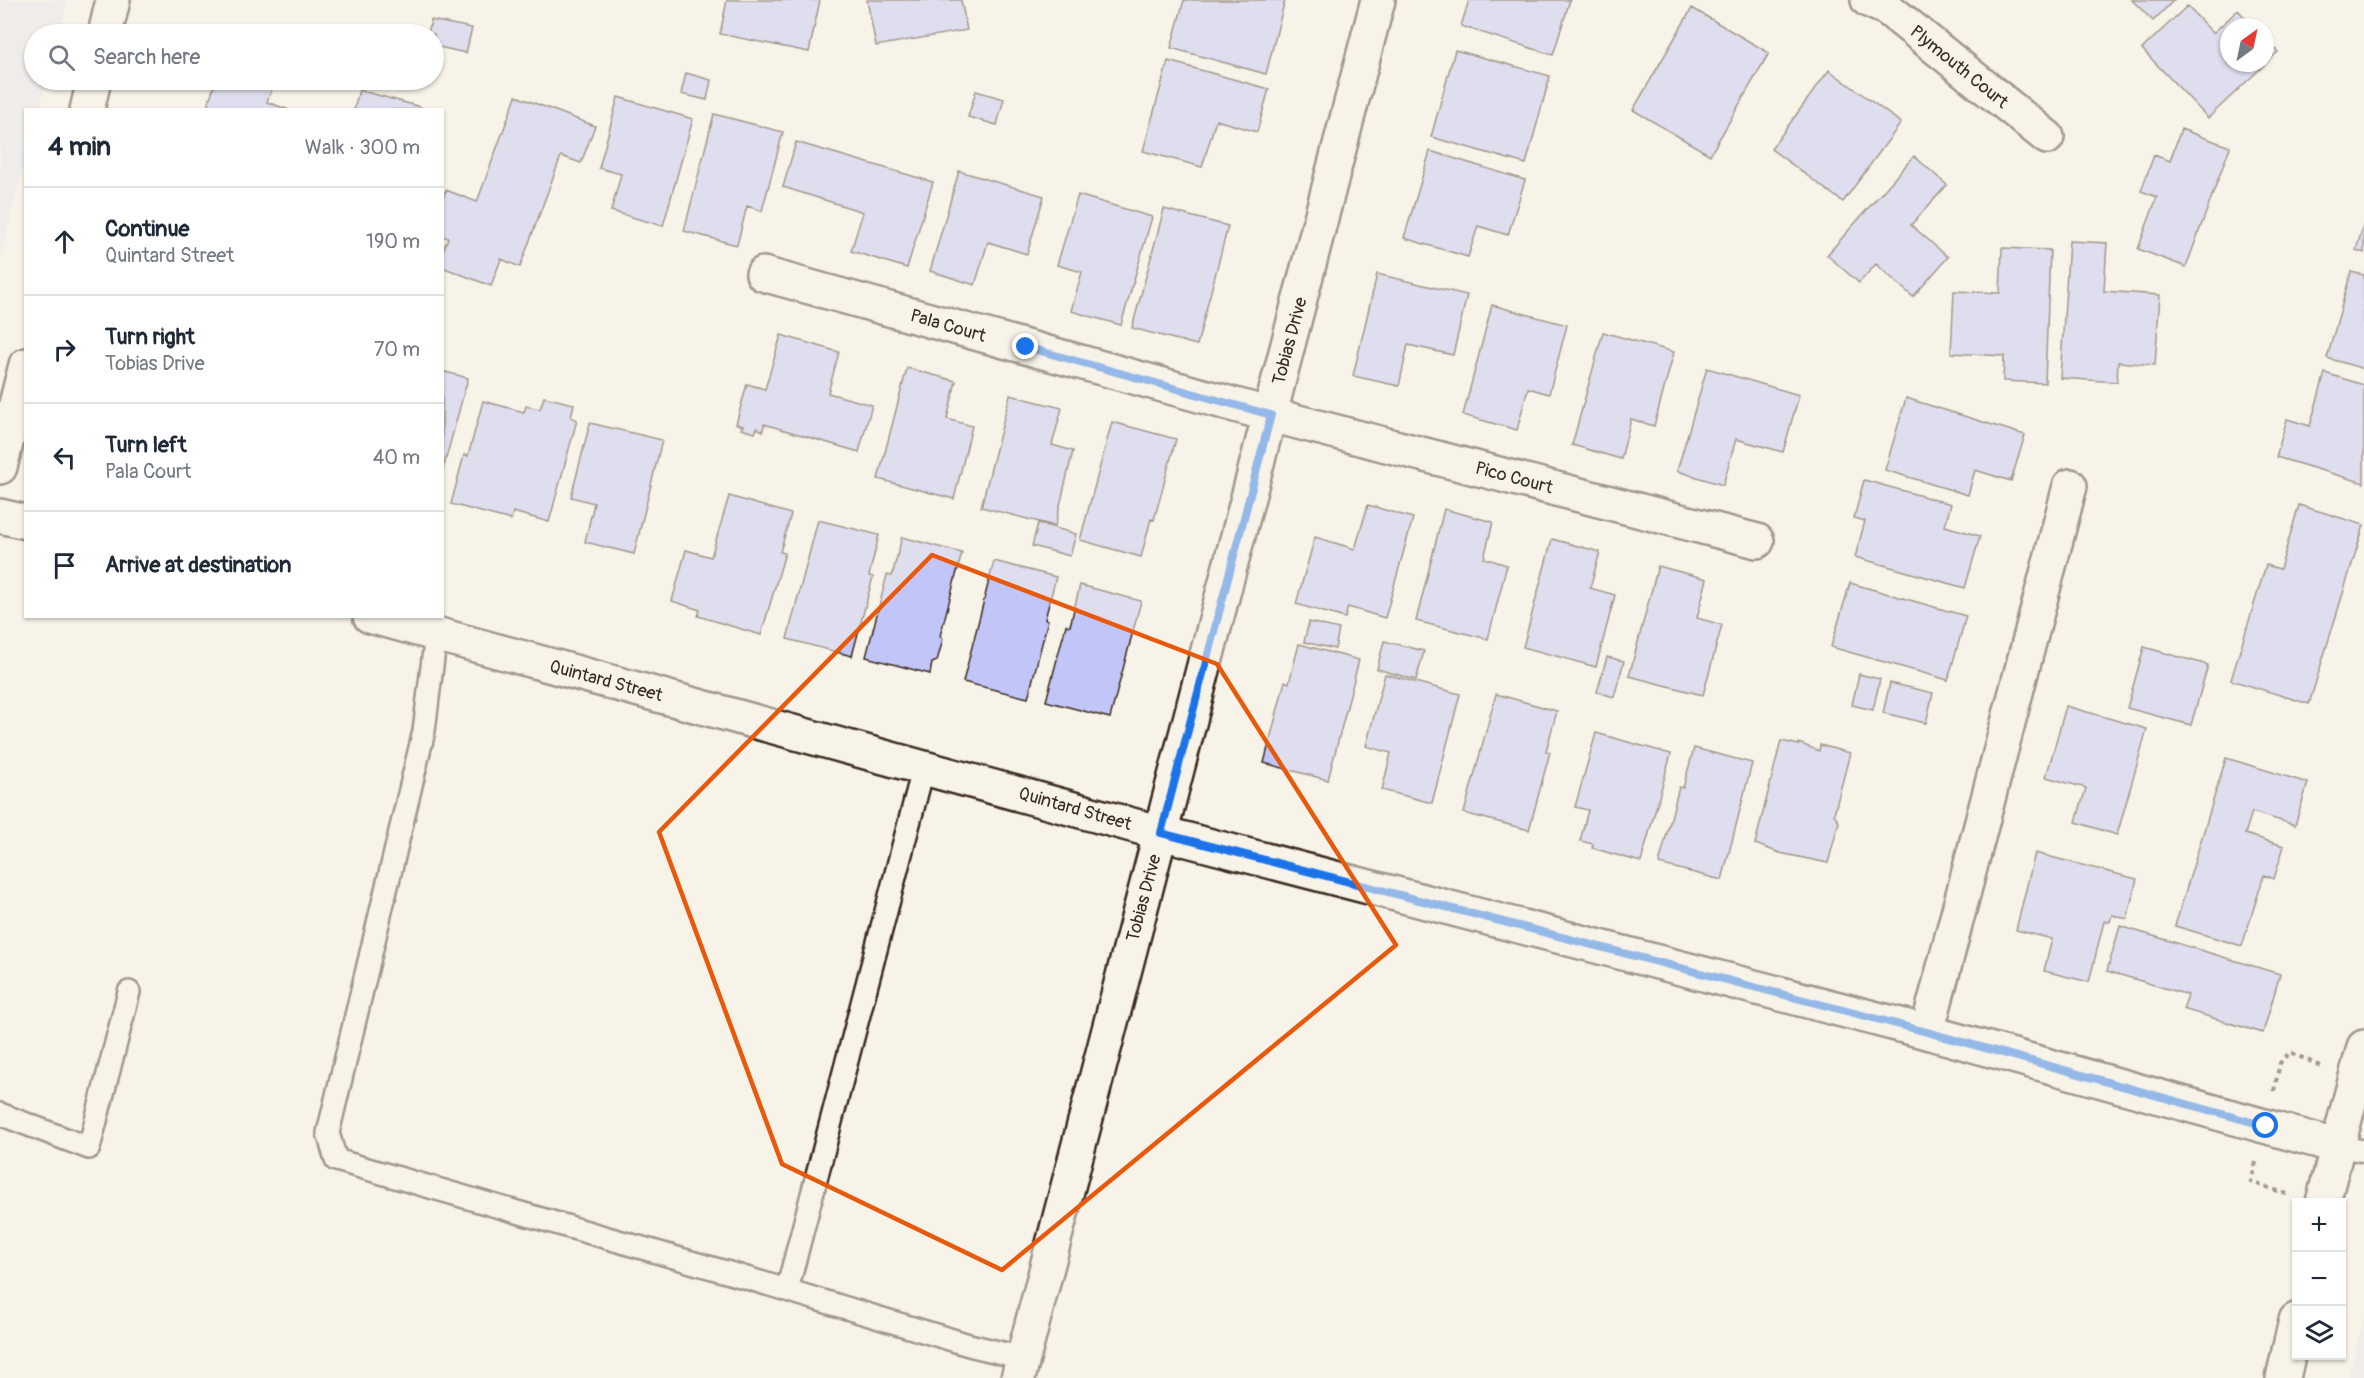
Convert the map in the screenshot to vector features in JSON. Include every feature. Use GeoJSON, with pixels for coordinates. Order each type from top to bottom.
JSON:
{"type":"FeatureCollection","features":[{"type":"Feature","properties":{"kind":"street"},"geometry":{"type":"LineString","coordinates":[[107,24],[113,0]]}},
{"type":"Feature","properties":{"kind":"street","name":"Tobias Drive"},"geometry":{"type":"LineString","coordinates":[[1020,1368],[1378,0]]}},
{"type":"Feature","properties":{"kind":"street","name":"Plymouth Court"},"geometry":{"type":"LineString","coordinates":[[1869,0],[1888,9],[2047,137]]}},
{"type":"Feature","properties":{"kind":"street"},"geometry":{"type":"LineString","coordinates":[[87,108],[92,90]]}},
{"type":"Feature","properties":{"kind":"street","name":"Pala Court"},"geometry":{"type":"LineString","coordinates":[[763,274],[1271,415]]}},
{"type":"Feature","properties":{"kind":"street"},"geometry":{"type":"LineString","coordinates":[[0,467],[24,373]]}},
{"type":"Feature","properties":{"kind":"street","name":"Pico Court"},"geometry":{"type":"LineString","coordinates":[[1271,415],[1757,541]]}},
{"type":"Feature","properties":{"kind":"street"},"geometry":{"type":"LineString","coordinates":[[1927,1032],[2070,486]]}},
{"type":"Feature","properties":{"kind":"street"},"geometry":{"type":"LineString","coordinates":[[0,516],[24,522]]}},
{"type":"Feature","properties":{"kind":"street","name":"Quintard Street"},"geometry":{"type":"LineString","coordinates":[[377,618],[924,766],[1161,833],[1927,1032],[2350,1148]]}},
{"type":"Feature","properties":{"kind":"street"},"geometry":{"type":"LineString","coordinates":[[2309,1198],[2350,1148],[2364,1047]]}},
{"type":"Feature","properties":{"kind":"street"},"geometry":{"type":"LineString","coordinates":[[2283,1378],[2292,1338]]}},
{"type":"Feature","properties":{"kind":"lane"},"geometry":{"type":"LineString","coordinates":[[436,634],[424,731],[328,1133],[336,1160],[788,1290],[969,1345],[1020,1368]]}},
{"type":"Feature","properties":{"kind":"lane"},"geometry":{"type":"LineString","coordinates":[[788,1290],[924,766]]}},
{"type":"Feature","properties":{"kind":"lane"},"geometry":{"type":"LineString","coordinates":[[0,1114],[89,1148],[129,992]]}},
{"type":"Feature","properties":{"kind":"path"},"geometry":{"type":"LineString","coordinates":[[2251,1182],[2305,1198]]}},
{"type":"Feature","properties":{"kind":"highlighted area"},"geometry":{"type":"Polygon","coordinates":[[[932,555],[1217,664],[1396,945],[1002,1270],[782,1164],[659,832],[932,555]]]}},
{"type":"Feature","properties":{"kind":"shaded area"},"geometry":{"type":"Polygon","coordinates":[[[0,0],[68,0],[62,24],[24,24],[24,90],[44,90],[39,108],[24,108],[24,166],[0,259],[0,0]]]}},
{"type":"Feature","properties":{"kind":"shaded area"},"geometry":{"type":"Polygon","coordinates":[[[2364,1317],[2364,1378],[2348,1378],[2364,1317]]]}},
{"type":"Feature","properties":{"kind":"building"},"geometry":{"type":"Polygon","coordinates":[[[727,0],[820,0],[809,52],[720,34],[727,0]]]}},
{"type":"Feature","properties":{"kind":"building"},"geometry":{"type":"Polygon","coordinates":[[[867,0],[961,0],[967,30],[876,46],[867,0]]]}},
{"type":"Feature","properties":{"kind":"building"},"geometry":{"type":"Polygon","coordinates":[[[1184,0],[1285,0],[1266,74],[1171,48],[1184,0]]]}},
{"type":"Feature","properties":{"kind":"building"},"geometry":{"type":"Polygon","coordinates":[[[1469,0],[1570,0],[1553,55],[1461,26],[1469,0]]]}},
{"type":"Feature","properties":{"kind":"building"},"geometry":{"type":"Polygon","coordinates":[[[2132,0],[2174,0],[2153,21],[2132,0]]]}},
{"type":"Feature","properties":{"kind":"building"},"geometry":{"type":"Polygon","coordinates":[[[2187,6],[2213,33],[2220,27],[2220,72],[2257,72],[2208,118],[2142,49],[2187,6]]]}},
{"type":"Feature","properties":{"kind":"building"},"geometry":{"type":"Polygon","coordinates":[[[1692,8],[1769,53],[1710,155],[1633,110],[1692,8]]]}},
{"type":"Feature","properties":{"kind":"building"},"geometry":{"type":"Polygon","coordinates":[[[2238,10],[2246,18],[2229,18],[2238,10]]]}},
{"type":"Feature","properties":{"kind":"building"},"geometry":{"type":"Polygon","coordinates":[[[431,20],[472,28],[466,53],[444,48],[444,24],[430,24],[431,20]]]}},
{"type":"Feature","properties":{"kind":"building"},"geometry":{"type":"Polygon","coordinates":[[[1455,50],[1550,76],[1526,164],[1431,137],[1455,50]]]}},
{"type":"Feature","properties":{"kind":"building"},"geometry":{"type":"Polygon","coordinates":[[[1168,61],[1269,89],[1257,132],[1216,120],[1202,167],[1143,151],[1168,61]]]}},
{"type":"Feature","properties":{"kind":"building"},"geometry":{"type":"Polygon","coordinates":[[[1829,70],[1901,123],[1843,202],[1771,149],[1829,70]]]}},
{"type":"Feature","properties":{"kind":"building"},"geometry":{"type":"Polygon","coordinates":[[[686,73],[711,80],[707,100],[681,94],[686,73]]]}},
{"type":"Feature","properties":{"kind":"building"},"geometry":{"type":"Polygon","coordinates":[[[213,90],[271,90],[267,102],[284,108],[207,108],[213,90]]]}},
{"type":"Feature","properties":{"kind":"building"},"geometry":{"type":"Polygon","coordinates":[[[359,90],[421,107],[421,108],[354,108],[359,90]]]}},
{"type":"Feature","properties":{"kind":"building"},"geometry":{"type":"Polygon","coordinates":[[[976,91],[1004,99],[997,125],[968,117],[976,91]]]}},
{"type":"Feature","properties":{"kind":"building"},"geometry":{"type":"Polygon","coordinates":[[[516,96],[595,126],[581,163],[561,156],[520,267],[501,259],[491,286],[444,268],[444,248],[448,238],[444,237],[446,190],[477,202],[516,96]]]}},
{"type":"Feature","properties":{"kind":"building"},"geometry":{"type":"Polygon","coordinates":[[[618,97],[693,119],[663,226],[611,211],[621,174],[599,168],[618,97]]]}},
{"type":"Feature","properties":{"kind":"building"},"geometry":{"type":"Polygon","coordinates":[[[714,114],[783,132],[762,211],[747,206],[737,245],[684,231],[714,114]]]}},
{"type":"Feature","properties":{"kind":"building"},"geometry":{"type":"Polygon","coordinates":[[[2181,129],[2230,147],[2186,267],[2138,249],[2157,197],[2141,191],[2154,155],[2170,161],[2181,129]]]}},
{"type":"Feature","properties":{"kind":"building"},"geometry":{"type":"Polygon","coordinates":[[[796,142],[933,182],[907,268],[851,251],[863,212],[783,187],[796,142]]]}},
{"type":"Feature","properties":{"kind":"building"},"geometry":{"type":"Polygon","coordinates":[[[1430,151],[1525,180],[1508,235],[1478,226],[1468,257],[1404,238],[1430,151]]]}},
{"type":"Feature","properties":{"kind":"building"},"geometry":{"type":"Polygon","coordinates":[[[1914,156],[1947,185],[1911,225],[1948,257],[1913,297],[1876,264],[1859,283],[1827,255],[1914,156]]]}},
{"type":"Feature","properties":{"kind":"building"},"geometry":{"type":"Polygon","coordinates":[[[959,171],[1044,196],[1027,254],[988,242],[975,285],[930,271],[959,171]]]}},
{"type":"Feature","properties":{"kind":"building"},"geometry":{"type":"Polygon","coordinates":[[[1078,195],[1152,217],[1121,325],[1071,311],[1082,272],[1057,265],[1078,195]]]}},
{"type":"Feature","properties":{"kind":"building"},"geometry":{"type":"Polygon","coordinates":[[[1164,209],[1228,226],[1197,345],[1132,328],[1164,209]]]}},
{"type":"Feature","properties":{"kind":"building"},"geometry":{"type":"Polygon","coordinates":[[[2364,223],[2364,253],[2356,250],[2364,223]]]}},
{"type":"Feature","properties":{"kind":"building"},"geometry":{"type":"Polygon","coordinates":[[[2069,241],[2107,243],[2104,291],[2160,295],[2155,365],[2118,362],[2117,382],[2060,378],[2069,241]]]}},
{"type":"Feature","properties":{"kind":"building"},"geometry":{"type":"Polygon","coordinates":[[[2002,248],[2050,250],[2045,383],[2003,381],[2004,356],[1951,353],[1954,291],[2000,293],[2002,248]]]}},
{"type":"Feature","properties":{"kind":"building"},"geometry":{"type":"Polygon","coordinates":[[[2351,272],[2364,275],[2364,369],[2327,358],[2351,272]]]}},
{"type":"Feature","properties":{"kind":"building"},"geometry":{"type":"Polygon","coordinates":[[[1377,274],[1467,295],[1453,355],[1408,345],[1399,386],[1353,376],[1377,274]]]}},
{"type":"Feature","properties":{"kind":"building"},"geometry":{"type":"Polygon","coordinates":[[[1492,305],[1567,325],[1549,394],[1528,388],[1517,430],[1463,415],[1492,305]]]}},
{"type":"Feature","properties":{"kind":"building"},"geometry":{"type":"Polygon","coordinates":[[[1603,332],[1674,352],[1654,426],[1631,419],[1621,459],[1572,445],[1603,332]]]}},
{"type":"Feature","properties":{"kind":"building"},"geometry":{"type":"Polygon","coordinates":[[[781,335],[839,352],[828,393],[872,405],[859,452],[764,424],[763,431],[757,428],[755,433],[741,429],[743,426],[736,424],[747,384],[765,389],[781,335]]]}},
{"type":"Feature","properties":{"kind":"building"},"geometry":{"type":"Polygon","coordinates":[[[907,368],[956,381],[947,419],[972,426],[954,499],[878,479],[907,368]]]}},
{"type":"Feature","properties":{"kind":"building"},"geometry":{"type":"Polygon","coordinates":[[[1707,368],[1799,395],[1783,452],[1736,439],[1723,485],[1677,471],[1707,368]]]}},
{"type":"Feature","properties":{"kind":"building"},"geometry":{"type":"Polygon","coordinates":[[[444,372],[468,378],[444,466],[444,372]]]}},
{"type":"Feature","properties":{"kind":"building"},"geometry":{"type":"Polygon","coordinates":[[[2325,373],[2364,385],[2364,483],[2276,457],[2287,419],[2310,426],[2325,373]]]}},
{"type":"Feature","properties":{"kind":"building"},"geometry":{"type":"Polygon","coordinates":[[[1010,395],[1062,408],[1052,445],[1073,451],[1055,526],[981,507],[1010,395]]]}},
{"type":"Feature","properties":{"kind":"building"},"geometry":{"type":"Polygon","coordinates":[[[544,397],[574,404],[571,417],[577,420],[549,522],[513,512],[511,520],[451,504],[464,455],[468,456],[483,401],[524,412],[526,406],[540,409],[544,397]]]}},
{"type":"Feature","properties":{"kind":"building"},"geometry":{"type":"Polygon","coordinates":[[[1906,398],[2025,435],[2011,481],[1975,470],[1968,495],[1885,470],[1906,398]]]}},
{"type":"Feature","properties":{"kind":"building"},"geometry":{"type":"Polygon","coordinates":[[[1112,422],[1176,439],[1154,520],[1151,519],[1141,557],[1080,540],[1112,422]]]}},
{"type":"Feature","properties":{"kind":"building"},"geometry":{"type":"Polygon","coordinates":[[[590,423],[662,440],[634,554],[585,542],[594,503],[571,497],[590,423]]]}},
{"type":"Feature","properties":{"kind":"building"},"geometry":{"type":"Polygon","coordinates":[[[1864,480],[1951,504],[1945,526],[1980,536],[1965,588],[1855,557],[1865,521],[1854,518],[1864,480]]]}},
{"type":"Feature","properties":{"kind":"building"},"geometry":{"type":"Polygon","coordinates":[[[729,496],[791,514],[780,552],[785,553],[761,635],[698,616],[700,610],[672,601],[686,550],[711,557],[729,496]]]}},
{"type":"Feature","properties":{"kind":"building"},"geometry":{"type":"Polygon","coordinates":[[[1368,505],[1413,518],[1385,618],[1348,607],[1345,618],[1296,604],[1315,537],[1355,549],[1368,505]]]}},
{"type":"Feature","properties":{"kind":"building"},"geometry":{"type":"Polygon","coordinates":[[[2299,505],[2364,525],[2309,704],[2231,680],[2266,565],[2280,569],[2299,505]]]}},
{"type":"Feature","properties":{"kind":"building"},"geometry":{"type":"Polygon","coordinates":[[[1444,509],[1493,522],[1484,558],[1507,565],[1488,639],[1416,621],[1444,509]]]}},
{"type":"Feature","properties":{"kind":"building"},"geometry":{"type":"Polygon","coordinates":[[[818,520],[879,535],[869,576],[873,577],[852,656],[787,639],[818,520]]]}},
{"type":"Feature","properties":{"kind":"building"},"geometry":{"type":"Polygon","coordinates":[[[1038,523],[1076,534],[1070,556],[1032,546],[1038,523]]]}},
{"type":"Feature","properties":{"kind":"building"},"geometry":{"type":"Polygon","coordinates":[[[902,537],[962,553],[940,636],[943,639],[937,661],[932,663],[930,674],[866,657],[887,575],[892,576],[902,537]]]}},
{"type":"Feature","properties":{"kind":"building"},"geometry":{"type":"Polygon","coordinates":[[[1552,539],[1600,552],[1590,588],[1615,595],[1596,667],[1523,647],[1552,539]]]}},
{"type":"Feature","properties":{"kind":"building"},"geometry":{"type":"Polygon","coordinates":[[[994,561],[1056,577],[1045,619],[1048,620],[1028,698],[963,682],[994,561]]]}},
{"type":"Feature","properties":{"kind":"building"},"geometry":{"type":"Polygon","coordinates":[[[1658,566],[1707,579],[1697,618],[1722,625],[1703,695],[1629,676],[1658,566]]]}},
{"type":"Feature","properties":{"kind":"building"},"geometry":{"type":"Polygon","coordinates":[[[1850,583],[1966,616],[1948,680],[1831,647],[1850,583]]]}},
{"type":"Feature","properties":{"kind":"building"},"geometry":{"type":"Polygon","coordinates":[[[1080,585],[1141,601],[1110,718],[1046,701],[1066,625],[1070,626],[1080,585]]]}},
{"type":"Feature","properties":{"kind":"building"},"geometry":{"type":"Polygon","coordinates":[[[1309,622],[1339,629],[1335,649],[1304,642],[1309,622]]]}},
{"type":"Feature","properties":{"kind":"building"},"geometry":{"type":"Polygon","coordinates":[[[1384,641],[1424,651],[1416,680],[1377,669],[1384,641]]]}},
{"type":"Feature","properties":{"kind":"building"},"geometry":{"type":"Polygon","coordinates":[[[1299,644],[1359,660],[1328,780],[1264,763],[1285,681],[1289,683],[1299,644]]]}},
{"type":"Feature","properties":{"kind":"building"},"geometry":{"type":"Polygon","coordinates":[[[2144,647],[2208,665],[2191,725],[2127,708],[2144,647]]]}},
{"type":"Feature","properties":{"kind":"building"},"geometry":{"type":"Polygon","coordinates":[[[1607,657],[1624,661],[1614,697],[1597,692],[1607,657]]]}},
{"type":"Feature","properties":{"kind":"building"},"geometry":{"type":"Polygon","coordinates":[[[1385,674],[1460,694],[1432,803],[1382,790],[1391,753],[1366,746],[1385,674]]]}},
{"type":"Feature","properties":{"kind":"building"},"geometry":{"type":"Polygon","coordinates":[[[1859,674],[1880,679],[1873,710],[1852,705],[1859,674]]]}},
{"type":"Feature","properties":{"kind":"building"},"geometry":{"type":"Polygon","coordinates":[[[1890,683],[1933,693],[1926,723],[1883,713],[1890,683]]]}},
{"type":"Feature","properties":{"kind":"building"},"geometry":{"type":"Polygon","coordinates":[[[1496,694],[1557,711],[1546,751],[1550,752],[1529,830],[1464,813],[1496,694]]]}},
{"type":"Feature","properties":{"kind":"building"},"geometry":{"type":"Polygon","coordinates":[[[2066,706],[2147,729],[2117,835],[2076,822],[2086,788],[2046,777],[2066,706]]]}},
{"type":"Feature","properties":{"kind":"building"},"geometry":{"type":"Polygon","coordinates":[[[1596,733],[1671,754],[1641,862],[1592,848],[1593,844],[1580,841],[1588,810],[1575,807],[1596,733]]]}},
{"type":"Feature","properties":{"kind":"building"},"geometry":{"type":"Polygon","coordinates":[[[1781,741],[1799,745],[1799,743],[1819,751],[1820,745],[1850,753],[1834,814],[1839,822],[1828,863],[1780,853],[1755,844],[1781,741]]]}},
{"type":"Feature","properties":{"kind":"building"},"geometry":{"type":"Polygon","coordinates":[[[1694,748],[1752,763],[1722,880],[1659,864],[1679,787],[1683,788],[1694,748]]]}},
{"type":"Feature","properties":{"kind":"building"},"geometry":{"type":"Polygon","coordinates":[[[2226,758],[2308,783],[2295,825],[2252,812],[2245,834],[2284,846],[2274,879],[2264,875],[2242,946],[2175,926],[2226,758]]]}},
{"type":"Feature","properties":{"kind":"building"},"geometry":{"type":"Polygon","coordinates":[[[2035,853],[2137,879],[2127,919],[2112,915],[2110,922],[2104,921],[2089,982],[2044,971],[2052,939],[2016,930],[2035,853]]]}},
{"type":"Feature","properties":{"kind":"building"},"geometry":{"type":"Polygon","coordinates":[[[2120,926],[2280,974],[2263,1033],[2183,1009],[2188,995],[2107,971],[2120,926]]]}},
{"type":"Feature","properties":{"kind":"route"},"geometry":{"type":"LineString","coordinates":[[1026,347],[1271,415],[1161,833],[1927,1032],[2266,1126]]}}]}
